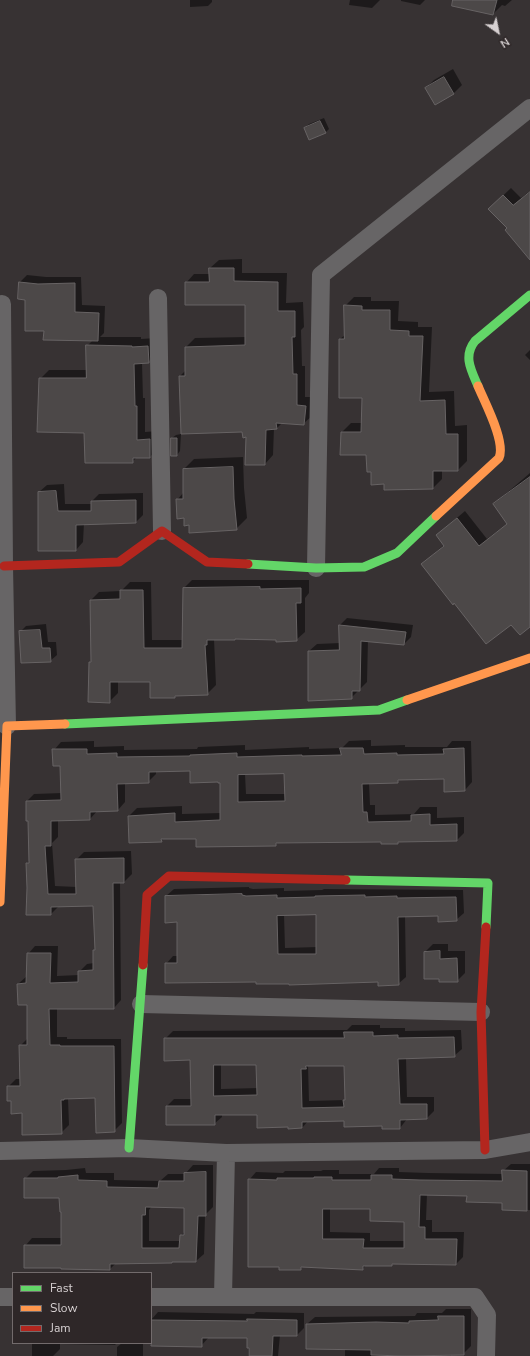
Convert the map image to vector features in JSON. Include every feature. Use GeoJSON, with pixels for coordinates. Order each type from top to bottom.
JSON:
{"type":"FeatureCollection","features":[{"type":"Feature","properties":{"kind":"street"},"geometry":{"type":"LineString","coordinates":[[316,568],[321,275],[530,108]]}},
{"type":"Feature","properties":{"kind":"street"},"geometry":{"type":"LineString","coordinates":[[162,532],[207,562],[316,568],[364,567],[397,553],[499,458],[501,453],[500,440],[469,366],[468,352],[475,341],[530,295]]}},
{"type":"Feature","properties":{"kind":"street"},"geometry":{"type":"LineString","coordinates":[[158,298],[162,532]]}},
{"type":"Feature","properties":{"kind":"street"},"geometry":{"type":"LineString","coordinates":[[0,902],[7,726],[2,304]]}},
{"type":"Feature","properties":{"kind":"street"},"geometry":{"type":"LineString","coordinates":[[4,566],[119,562],[162,532]]}},
{"type":"Feature","properties":{"kind":"street"},"geometry":{"type":"LineString","coordinates":[[7,726],[378,710],[530,658]]}},
{"type":"Feature","properties":{"kind":"street"},"geometry":{"type":"LineString","coordinates":[[129,1148],[141,1004],[147,895],[169,876],[488,882],[481,1012],[485,1150]]}},
{"type":"Feature","properties":{"kind":"street"},"geometry":{"type":"LineString","coordinates":[[141,1004],[481,1012]]}},
{"type":"Feature","properties":{"kind":"street"},"geometry":{"type":"LineString","coordinates":[[0,1151],[129,1148],[226,1152],[485,1150],[530,1142]]}},
{"type":"Feature","properties":{"kind":"street"},"geometry":{"type":"LineString","coordinates":[[223,1297],[226,1152]]}},
{"type":"Feature","properties":{"kind":"street"},"geometry":{"type":"LineString","coordinates":[[0,1297],[12,1297]]}},
{"type":"Feature","properties":{"kind":"street"},"geometry":{"type":"LineString","coordinates":[[152,1297],[475,1297],[487,1315],[486,1356]]}},
{"type":"Feature","properties":{"kind":"building"},"geometry":{"type":"Polygon","coordinates":[[[453,0],[497,0],[493,15],[452,6],[453,0]]]}},
{"type":"Feature","properties":{"kind":"building"},"geometry":{"type":"Polygon","coordinates":[[[444,77],[454,94],[435,105],[425,88],[444,77]]]}},
{"type":"Feature","properties":{"kind":"building"},"geometry":{"type":"Polygon","coordinates":[[[320,121],[326,133],[309,140],[304,128],[320,121]]]}},
{"type":"Feature","properties":{"kind":"building"},"geometry":{"type":"Polygon","coordinates":[[[530,192],[530,260],[505,230],[507,228],[488,209],[503,195],[513,205],[530,192]]]}},
{"type":"Feature","properties":{"kind":"building"},"geometry":{"type":"Polygon","coordinates":[[[209,268],[234,268],[234,281],[278,282],[278,311],[295,311],[295,337],[292,337],[293,374],[297,374],[297,405],[306,406],[304,425],[276,423],[277,429],[266,430],[265,465],[245,465],[246,437],[243,438],[242,432],[181,434],[179,376],[185,376],[185,347],[245,345],[245,305],[185,305],[185,282],[209,282],[209,268]]]}},
{"type":"Feature","properties":{"kind":"building"},"geometry":{"type":"Polygon","coordinates":[[[19,282],[38,284],[75,283],[75,312],[99,313],[98,341],[43,340],[44,331],[25,331],[25,300],[18,299],[19,282]]]}},
{"type":"Feature","properties":{"kind":"building"},"geometry":{"type":"Polygon","coordinates":[[[344,305],[362,306],[362,310],[390,310],[390,330],[409,331],[409,336],[423,336],[420,401],[445,400],[446,434],[458,434],[458,471],[433,471],[433,489],[384,490],[384,484],[371,485],[371,472],[367,472],[366,455],[340,455],[341,432],[361,432],[362,398],[339,398],[339,339],[344,339],[344,305]]]}},
{"type":"Feature","properties":{"kind":"building"},"geometry":{"type":"Polygon","coordinates":[[[86,345],[132,347],[148,346],[149,363],[134,364],[135,406],[137,406],[137,440],[150,439],[150,458],[133,458],[133,463],[85,463],[84,433],[37,432],[39,378],[86,378],[86,345]]]}},
{"type":"Feature","properties":{"kind":"building"},"geometry":{"type":"Polygon","coordinates":[[[171,438],[177,438],[177,456],[171,456],[171,438]]]}},
{"type":"Feature","properties":{"kind":"building"},"geometry":{"type":"Polygon","coordinates":[[[233,467],[237,530],[189,533],[189,525],[184,526],[184,518],[177,519],[176,499],[183,499],[183,469],[233,467]]]}},
{"type":"Feature","properties":{"kind":"building"},"geometry":{"type":"Polygon","coordinates":[[[530,477],[530,627],[520,635],[511,625],[486,644],[421,564],[444,546],[436,535],[457,518],[479,546],[507,524],[493,504],[530,477]]]}},
{"type":"Feature","properties":{"kind":"building"},"geometry":{"type":"Polygon","coordinates":[[[56,491],[58,511],[91,511],[91,501],[136,500],[136,523],[76,525],[76,551],[38,551],[38,492],[56,491]]]}},
{"type":"Feature","properties":{"kind":"building"},"geometry":{"type":"Polygon","coordinates":[[[260,587],[260,589],[301,588],[301,603],[296,603],[297,641],[276,642],[276,640],[235,639],[207,640],[207,645],[205,645],[208,695],[175,696],[175,698],[150,698],[150,682],[110,682],[110,703],[88,702],[89,662],[91,662],[90,600],[120,599],[120,590],[143,590],[144,648],[182,648],[183,588],[260,587]]]}},
{"type":"Feature","properties":{"kind":"building"},"geometry":{"type":"Polygon","coordinates":[[[339,625],[406,632],[404,645],[361,641],[360,691],[352,691],[352,699],[308,701],[308,651],[339,650],[339,625]]]}},
{"type":"Feature","properties":{"kind":"building"},"geometry":{"type":"Polygon","coordinates":[[[40,630],[42,648],[50,648],[51,662],[21,663],[19,631],[40,630]]]}},
{"type":"Feature","properties":{"kind":"building"},"geometry":{"type":"Polygon","coordinates":[[[340,748],[363,748],[364,754],[397,753],[397,755],[444,754],[443,749],[464,748],[465,791],[444,792],[444,779],[398,780],[398,783],[362,784],[363,812],[367,812],[368,822],[411,821],[411,815],[430,814],[430,825],[457,824],[457,841],[398,842],[398,844],[381,844],[381,842],[276,843],[276,846],[196,847],[196,839],[161,839],[162,842],[129,843],[128,816],[175,813],[175,822],[220,820],[220,783],[190,783],[190,771],[149,772],[149,783],[117,784],[118,811],[90,812],[90,820],[51,821],[51,846],[45,846],[48,894],[76,894],[75,859],[124,858],[124,883],[113,883],[114,1009],[49,1009],[50,1045],[114,1046],[115,1132],[96,1133],[95,1098],[64,1099],[61,1100],[62,1134],[22,1135],[22,1113],[11,1114],[11,1101],[7,1101],[7,1086],[20,1086],[19,1045],[27,1045],[27,1005],[18,1005],[17,984],[26,983],[27,953],[51,953],[50,983],[78,982],[78,971],[93,970],[93,950],[95,950],[93,906],[51,907],[51,915],[26,915],[26,863],[29,863],[26,801],[61,800],[60,766],[53,766],[52,749],[87,749],[87,754],[117,753],[117,757],[190,756],[237,753],[237,757],[341,755],[340,748]],[[284,774],[238,775],[238,802],[285,801],[284,774]]]}},
{"type":"Feature","properties":{"kind":"building"},"geometry":{"type":"Polygon","coordinates":[[[242,894],[246,896],[277,895],[277,898],[365,895],[365,897],[397,896],[397,898],[456,897],[457,921],[438,922],[438,916],[398,917],[399,985],[378,986],[378,982],[289,985],[256,984],[256,982],[165,983],[165,963],[177,963],[177,922],[165,923],[165,896],[242,894]],[[316,915],[277,916],[278,954],[316,954],[316,915]]]}},
{"type":"Feature","properties":{"kind":"building"},"geometry":{"type":"Polygon","coordinates":[[[440,951],[440,959],[457,958],[458,982],[439,982],[439,979],[424,979],[424,952],[440,951]]]}},
{"type":"Feature","properties":{"kind":"building"},"geometry":{"type":"Polygon","coordinates":[[[344,1032],[373,1032],[373,1036],[398,1035],[398,1038],[454,1037],[455,1057],[398,1059],[400,1104],[427,1104],[427,1119],[400,1120],[400,1129],[382,1129],[382,1126],[344,1127],[344,1121],[302,1122],[302,1128],[257,1128],[257,1115],[215,1115],[215,1125],[166,1125],[166,1106],[191,1106],[190,1060],[164,1061],[164,1038],[344,1038],[344,1032]],[[214,1065],[214,1096],[257,1095],[256,1065],[214,1065]],[[306,1066],[306,1069],[301,1069],[302,1108],[344,1107],[344,1066],[306,1066]]]}},
{"type":"Feature","properties":{"kind":"building"},"geometry":{"type":"Polygon","coordinates":[[[502,1170],[527,1171],[527,1211],[502,1210],[502,1203],[466,1202],[467,1196],[420,1195],[419,1227],[425,1227],[425,1239],[457,1239],[456,1265],[392,1264],[392,1266],[363,1266],[363,1270],[301,1267],[301,1270],[279,1270],[279,1267],[248,1267],[248,1179],[277,1180],[277,1178],[332,1177],[332,1180],[371,1180],[371,1175],[392,1175],[392,1179],[502,1181],[502,1170]],[[323,1209],[323,1239],[364,1239],[363,1248],[404,1248],[404,1222],[370,1221],[370,1209],[323,1209]]]}},
{"type":"Feature","properties":{"kind":"building"},"geometry":{"type":"Polygon","coordinates":[[[206,1172],[206,1216],[198,1216],[196,1262],[110,1264],[110,1270],[24,1268],[24,1245],[61,1245],[61,1212],[59,1198],[24,1198],[24,1178],[58,1178],[78,1175],[78,1180],[107,1181],[107,1187],[158,1188],[159,1181],[184,1181],[184,1173],[206,1172]],[[146,1207],[145,1215],[142,1215],[142,1248],[179,1248],[180,1235],[184,1235],[184,1208],[146,1207]]]}},
{"type":"Feature","properties":{"kind":"building"},"geometry":{"type":"Polygon","coordinates":[[[438,1316],[464,1316],[464,1355],[371,1355],[371,1350],[306,1349],[306,1324],[376,1322],[409,1323],[409,1321],[438,1320],[438,1316]]]}},
{"type":"Feature","properties":{"kind":"building"},"geometry":{"type":"Polygon","coordinates":[[[247,1319],[297,1320],[297,1336],[273,1336],[272,1356],[249,1356],[247,1338],[202,1338],[202,1347],[151,1346],[152,1320],[247,1321],[247,1319]]]}},
{"type":"Feature","properties":{"kind":"traffic: fast"},"geometry":{"type":"LineString","coordinates":[[478,386],[469,363],[469,352],[471,347],[475,341],[530,295]]}},
{"type":"Feature","properties":{"kind":"traffic: fast"},"geometry":{"type":"LineString","coordinates":[[248,564],[316,568],[364,567],[397,553],[436,516]]}},
{"type":"Feature","properties":{"kind":"traffic: fast"},"geometry":{"type":"LineString","coordinates":[[65,724],[379,710],[407,700]]}},
{"type":"Feature","properties":{"kind":"traffic: fast"},"geometry":{"type":"LineString","coordinates":[[346,880],[488,883],[486,927]]}},
{"type":"Feature","properties":{"kind":"traffic: fast"},"geometry":{"type":"LineString","coordinates":[[129,1148],[143,965]]}},
{"type":"Feature","properties":{"kind":"traffic: slow"},"geometry":{"type":"LineString","coordinates":[[436,516],[499,458],[500,442],[490,412],[478,386]]}},
{"type":"Feature","properties":{"kind":"traffic: slow"},"geometry":{"type":"LineString","coordinates":[[407,700],[530,658]]}},
{"type":"Feature","properties":{"kind":"traffic: slow"},"geometry":{"type":"LineString","coordinates":[[0,902],[7,726],[65,724]]}},
{"type":"Feature","properties":{"kind":"traffic: jam"},"geometry":{"type":"LineString","coordinates":[[4,566],[119,562],[162,531],[207,562],[248,564]]}},
{"type":"Feature","properties":{"kind":"traffic: jam"},"geometry":{"type":"LineString","coordinates":[[143,965],[147,895],[169,876],[346,880]]}},
{"type":"Feature","properties":{"kind":"traffic: jam"},"geometry":{"type":"LineString","coordinates":[[485,1150],[481,1012],[486,927]]}}]}
